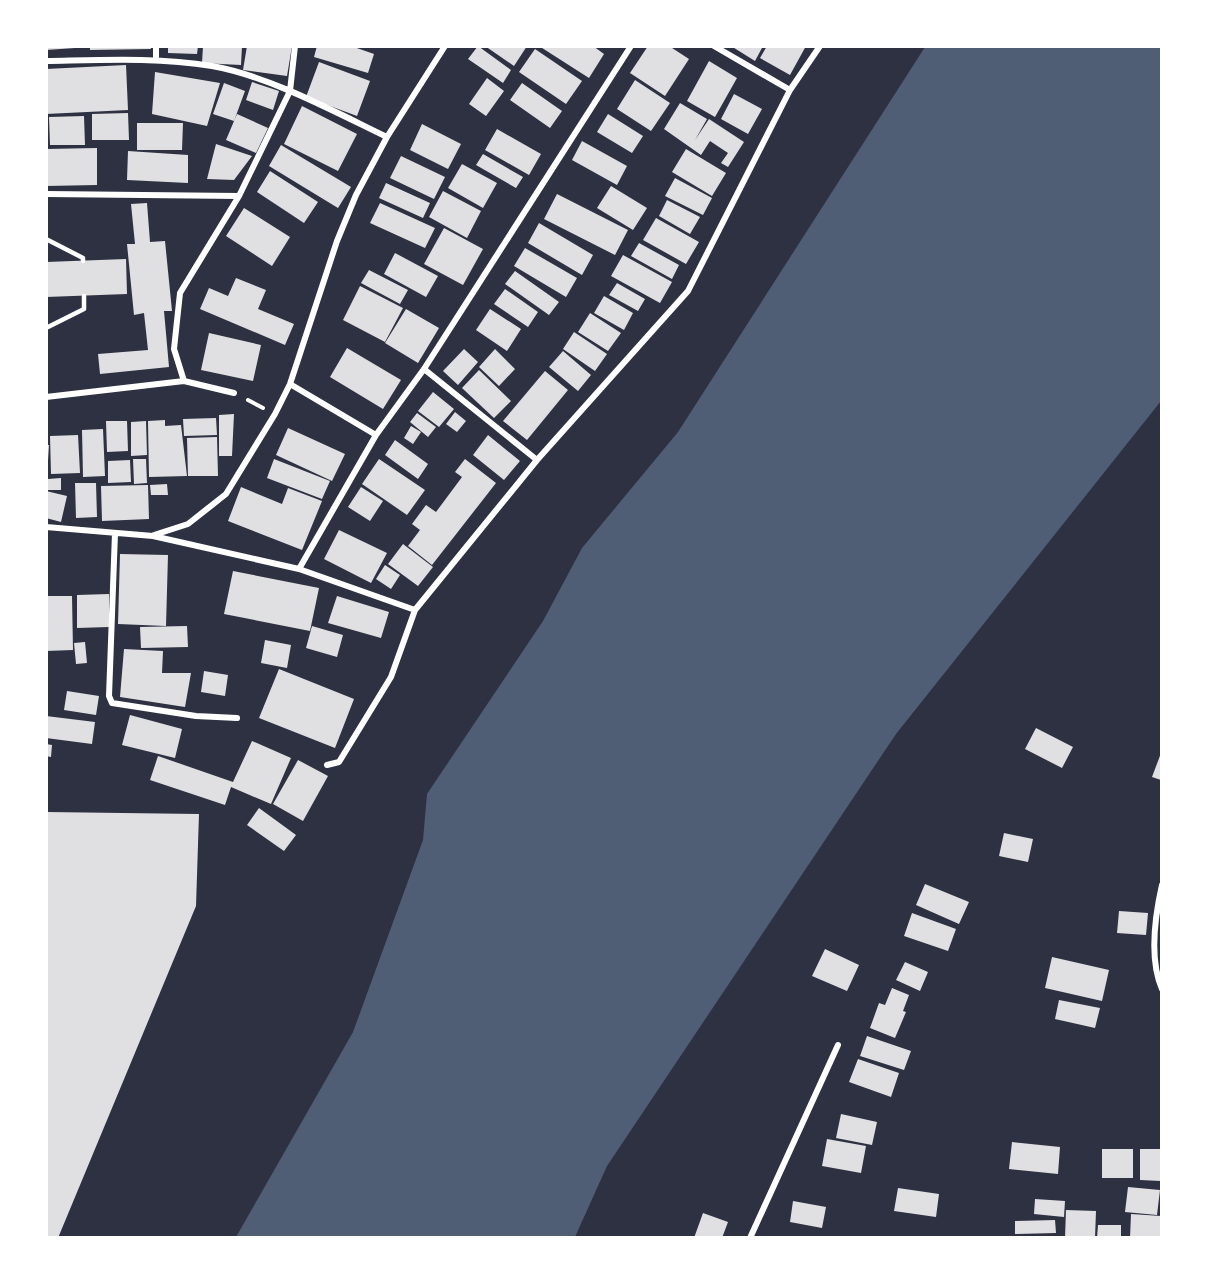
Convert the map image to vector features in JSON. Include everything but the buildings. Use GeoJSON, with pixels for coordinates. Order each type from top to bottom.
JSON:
{"type":"FeatureCollection","features":[{"type":"Feature","properties":{"kind":"street"},"geometry":{"type":"LineString","coordinates":[[156,46],[156,60]]}},
{"type":"Feature","properties":{"kind":"street"},"geometry":{"type":"LineString","coordinates":[[184,381],[174,349],[180,294],[239,196],[290,91],[295,46]]}},
{"type":"Feature","properties":{"kind":"street"},"geometry":{"type":"LineString","coordinates":[[153,536],[188,524],[226,494],[275,414],[290,384],[337,241],[356,195],[387,137],[446,46]]}},
{"type":"Feature","properties":{"kind":"street"},"geometry":{"type":"LineString","coordinates":[[299,569],[376,435],[424,369],[631,46]]}},
{"type":"Feature","properties":{"kind":"street"},"geometry":{"type":"LineString","coordinates":[[714,46],[790,90]]}},
{"type":"Feature","properties":{"kind":"street"},"geometry":{"type":"LineString","coordinates":[[327,765],[339,762],[391,677],[415,610],[537,460],[688,291],[790,90],[820,46]]}},
{"type":"Feature","properties":{"kind":"street"},"geometry":{"type":"LineString","coordinates":[[46,61],[156,60],[214,67],[290,91],[387,137]]}},
{"type":"Feature","properties":{"kind":"street"},"geometry":{"type":"LineString","coordinates":[[46,194],[239,196]]}},
{"type":"Feature","properties":{"kind":"street"},"geometry":{"type":"LineString","coordinates":[[424,369],[537,460]]}},
{"type":"Feature","properties":{"kind":"street"},"geometry":{"type":"LineString","coordinates":[[46,397],[184,381],[234,393]]}},
{"type":"Feature","properties":{"kind":"street"},"geometry":{"type":"LineString","coordinates":[[290,384],[376,435]]}},
{"type":"Feature","properties":{"kind":"street"},"geometry":{"type":"LineString","coordinates":[[46,527],[153,536],[299,569],[415,610]]}},
{"type":"Feature","properties":{"kind":"street"},"geometry":{"type":"LineString","coordinates":[[115,533],[109,696],[112,703],[196,716],[237,718]]}},
{"type":"Feature","properties":{"kind":"street"},"geometry":{"type":"LineString","coordinates":[[1161,885],[1155,913],[1161,989]]}},
{"type":"Feature","properties":{"kind":"street"},"geometry":{"type":"LineString","coordinates":[[750,1238],[838,1045]]}},
{"type":"Feature","properties":{"kind":"lane"},"geometry":{"type":"LineString","coordinates":[[46,239],[83,258],[83,261]]}},
{"type":"Feature","properties":{"kind":"lane"},"geometry":{"type":"LineString","coordinates":[[46,328],[84,309],[84,296]]}},
{"type":"Feature","properties":{"kind":"path"},"geometry":{"type":"LineString","coordinates":[[234,393],[275,414]]}},
{"type":"Feature","properties":{"kind":"water"},"geometry":{"type":"Polygon","coordinates":[[[925,47],[1161,47],[1161,401],[896,734],[607,1166],[575,1237],[236,1237],[353,1032],[423,840],[427,794],[543,621],[582,548],[678,432],[925,47]]]}}]}
